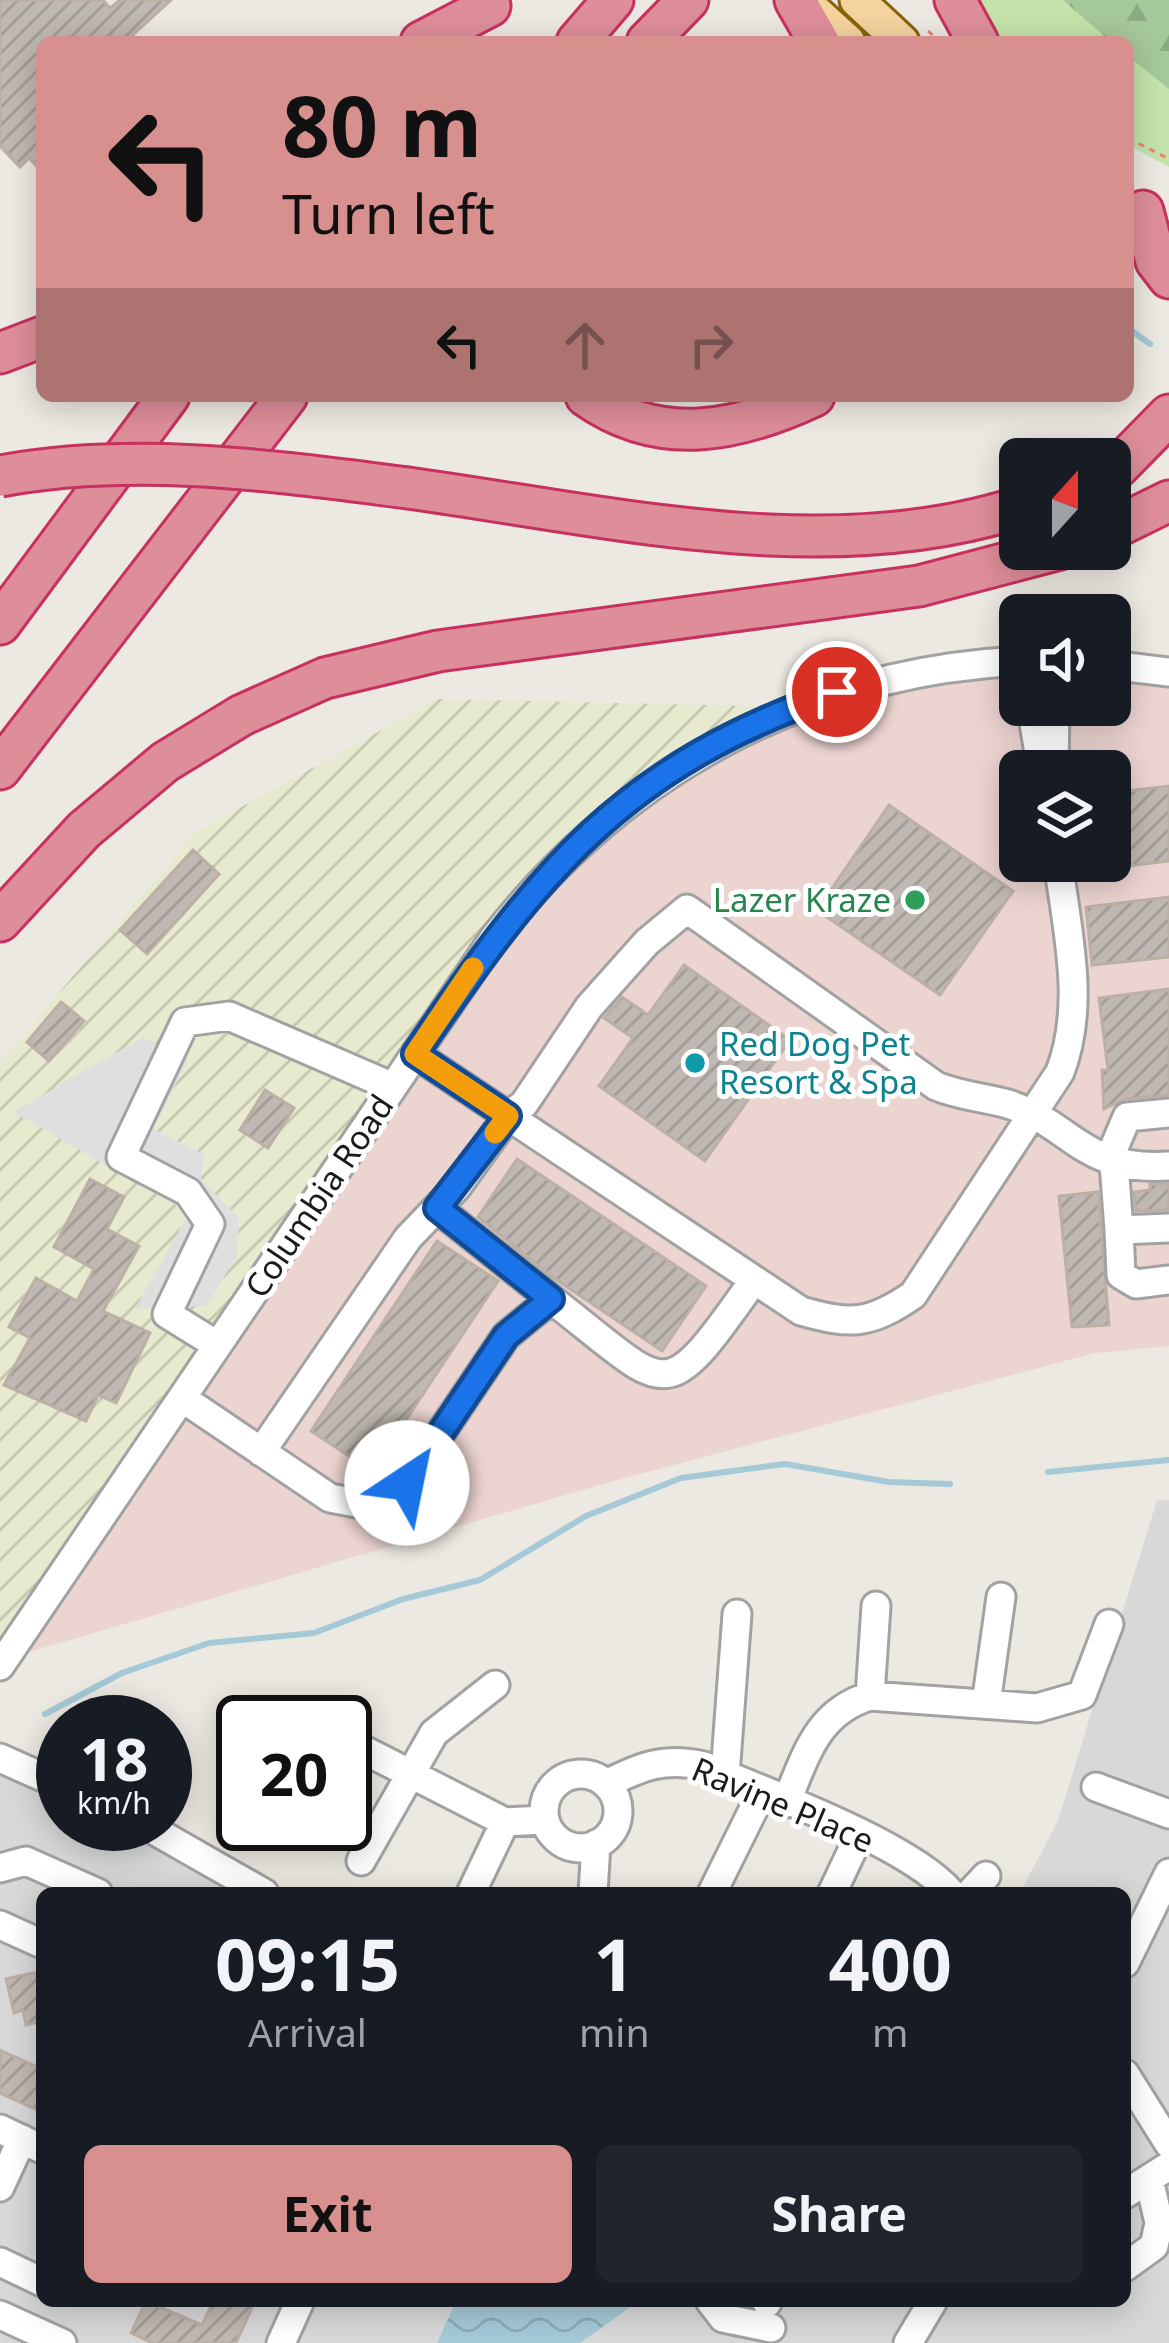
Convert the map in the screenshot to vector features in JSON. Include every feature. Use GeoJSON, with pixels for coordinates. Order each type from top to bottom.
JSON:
{"type":"FeatureCollection","features":[{"type":"Feature","properties":{"kind":"highway"},"geometry":{"type":"LineString","coordinates":[[582,36],[614,0]]}},
{"type":"Feature","properties":{"kind":"highway"},"geometry":{"type":"LineString","coordinates":[[653,36],[688,0]]}},
{"type":"Feature","properties":{"kind":"highway"},"geometry":{"type":"LineString","coordinates":[[798,0],[815,36]]}},
{"type":"Feature","properties":{"kind":"highway"},"geometry":{"type":"LineString","coordinates":[[955,0],[975,36]]}},
{"type":"Feature","properties":{"kind":"highway"},"geometry":{"type":"LineString","coordinates":[[432,36],[494,3]]}},
{"type":"Feature","properties":{"kind":"highway"},"geometry":{"type":"LineString","coordinates":[[465,36],[494,3]]}},
{"type":"Feature","properties":{"kind":"highway"},"geometry":{"type":"LineString","coordinates":[[1147,212],[1156,261],[1169,278]]}},
{"type":"Feature","properties":{"kind":"highway"},"geometry":{"type":"LineString","coordinates":[[0,353],[36,339]]}},
{"type":"Feature","properties":{"kind":"highway"},"geometry":{"type":"LineString","coordinates":[[0,625],[165,402]]}},
{"type":"Feature","properties":{"kind":"highway"},"geometry":{"type":"LineString","coordinates":[[0,770],[282,402]]}},
{"type":"Feature","properties":{"kind":"highway"},"geometry":{"type":"LineString","coordinates":[[595,402],[616,417],[667,431],[723,430],[798,402]]}},
{"type":"Feature","properties":{"kind":"highway"},"geometry":{"type":"LineString","coordinates":[[1131,452],[1169,415]]}},
{"type":"Feature","properties":{"kind":"highway"},"geometry":{"type":"LineString","coordinates":[[1131,462],[1169,447]]}},
{"type":"Feature","properties":{"kind":"highway"},"geometry":{"type":"LineString","coordinates":[[0,476],[62,466],[183,464],[408,488],[647,521],[826,534],[946,524],[999,512]]}},
{"type":"Feature","properties":{"kind":"highway"},"geometry":{"type":"LineString","coordinates":[[1131,520],[1169,501]]}},
{"type":"Feature","properties":{"kind":"highway"},"geometry":{"type":"LineString","coordinates":[[0,921],[84,830],[165,762],[242,715],[325,678],[438,651],[920,586],[999,565]]}},
{"type":"Feature","properties":{"kind":"main road"},"geometry":{"type":"LineString","coordinates":[[798,0],[841,36]]}},
{"type":"Feature","properties":{"kind":"main road"},"geometry":{"type":"LineString","coordinates":[[857,0],[896,36]]}},
{"type":"Feature","properties":{"kind":"street","name":"Columbia Road"},"geometry":{"type":"LineString","coordinates":[[0,1666],[521,903],[601,822],[676,766],[728,736],[837,692],[924,669],[999,663]]}},
{"type":"Feature","properties":{"kind":"street"},"geometry":{"type":"LineString","coordinates":[[1131,667],[1169,672]]}},
{"type":"Feature","properties":{"kind":"street"},"geometry":{"type":"LineString","coordinates":[[415,1054],[802,1311],[847,1324],[886,1313],[913,1295],[1060,1072],[1073,1038],[1075,1001],[1061,882]]}},
{"type":"Feature","properties":{"kind":"street"},"geometry":{"type":"LineString","coordinates":[[261,1452],[408,1238],[508,1116],[524,1104],[608,983],[687,909],[936,1086],[1031,1115],[1075,1146],[1114,1160],[1169,1166]]}},
{"type":"Feature","properties":{"kind":"street"},"geometry":{"type":"LineString","coordinates":[[218,1346],[167,1314],[209,1224],[188,1192],[121,1157],[185,1022],[229,1016],[392,1087]]}},
{"type":"Feature","properties":{"kind":"street"},"geometry":{"type":"LineString","coordinates":[[1169,1113],[1127,1117],[1115,1138],[1114,1160],[1121,1275],[1136,1284],[1169,1280]]}},
{"type":"Feature","properties":{"kind":"street"},"geometry":{"type":"LineString","coordinates":[[437,1208],[647,1373],[669,1377],[689,1368],[754,1280]]}},
{"type":"Feature","properties":{"kind":"street"},"geometry":{"type":"LineString","coordinates":[[1119,1230],[1169,1228]]}},
{"type":"Feature","properties":{"kind":"street"},"geometry":{"type":"LineString","coordinates":[[182,1398],[330,1498],[356,1503],[382,1499],[407,1483],[506,1336],[551,1299]]}},
{"type":"Feature","properties":{"kind":"street"},"geometry":{"type":"LineString","coordinates":[[986,1704],[1001,1597]]}},
{"type":"Feature","properties":{"kind":"street"},"geometry":{"type":"LineString","coordinates":[[870,1696],[876,1606]]}},
{"type":"Feature","properties":{"kind":"street"},"geometry":{"type":"LineString","coordinates":[[725,1775],[737,1614]]}},
{"type":"Feature","properties":{"kind":"street"},"geometry":{"type":"LineString","coordinates":[[716,1887],[822,1722],[846,1703],[870,1696],[1037,1708],[1082,1695],[1109,1624]]}},
{"type":"Feature","properties":{"kind":"street"},"geometry":{"type":"LineString","coordinates":[[361,1861],[434,1733],[495,1685]]}},
{"type":"Feature","properties":{"kind":"street"},"geometry":{"type":"LineString","coordinates":[[372,1753],[505,1822],[544,1820]]}},
{"type":"Feature","properties":{"kind":"street"},"geometry":{"type":"LineString","coordinates":[[0,1758],[36,1774]]}},
{"type":"Feature","properties":{"kind":"street","name":"Ravine Place"},"geometry":{"type":"LineString","coordinates":[[606,1784],[647,1763],[675,1760],[725,1775],[928,1870],[945,1887]]}},
{"type":"Feature","properties":{"kind":"street"},"geometry":{"type":"LineString","coordinates":[[593,1887],[596,1844],[617,1817],[606,1784],[588,1775],[563,1778],[546,1798],[544,1820],[564,1844],[596,1844]]}},
{"type":"Feature","properties":{"kind":"street"},"geometry":{"type":"LineString","coordinates":[[1096,1787],[1169,1814]]}},
{"type":"Feature","properties":{"kind":"street"},"geometry":{"type":"LineString","coordinates":[[474,1887],[505,1822]]}},
{"type":"Feature","properties":{"kind":"street"},"geometry":{"type":"LineString","coordinates":[[835,1887],[859,1836]]}},
{"type":"Feature","properties":{"kind":"street"},"geometry":{"type":"LineString","coordinates":[[190,1851],[253,1887]]}},
{"type":"Feature","properties":{"kind":"street"},"geometry":{"type":"LineString","coordinates":[[0,1868],[26,1861],[81,1887]]}},
{"type":"Feature","properties":{"kind":"street"},"geometry":{"type":"LineString","coordinates":[[1131,1952],[1169,1873]]}},
{"type":"Feature","properties":{"kind":"street"},"geometry":{"type":"LineString","coordinates":[[0,1925],[36,1940]]}},
{"type":"Feature","properties":{"kind":"street"},"geometry":{"type":"LineString","coordinates":[[1135,2112],[1169,2144]]}},
{"type":"Feature","properties":{"kind":"street"},"geometry":{"type":"LineString","coordinates":[[0,2187],[21,2139]]}},
{"type":"Feature","properties":{"kind":"street"},"geometry":{"type":"LineString","coordinates":[[1131,2263],[1154,2246],[1160,2223],[1148,2180]]}},
{"type":"Feature","properties":{"kind":"street"},"geometry":{"type":"LineString","coordinates":[[0,2262],[36,2279]]}},
{"type":"Feature","properties":{"kind":"street"},"geometry":{"type":"LineString","coordinates":[[28,2328],[38,2307]]}},
{"type":"Feature","properties":{"kind":"street"},"geometry":{"type":"LineString","coordinates":[[281,2343],[297,2307]]}},
{"type":"Feature","properties":{"kind":"street"},"geometry":{"type":"LineString","coordinates":[[715,2307],[723,2318],[770,2315]]}},
{"type":"Feature","properties":{"kind":"street"},"geometry":{"type":"LineString","coordinates":[[908,2343],[930,2307]]}},
{"type":"Feature","properties":{"kind":"street"},"geometry":{"type":"LineString","coordinates":[[0,2315],[62,2343]]}},
{"type":"Feature","properties":{"kind":"path"},"geometry":{"type":"LineString","coordinates":[[1134,141],[1169,159]]}},
{"type":"Feature","properties":{"kind":"shaded area"},"geometry":{"type":"Polygon","coordinates":[[[999,665],[999,726],[1131,726],[1131,667],[1169,672],[1169,1346],[1095,1353],[610,1482],[5,1659],[571,848],[795,707],[999,665]]]}},
{"type":"Feature","properties":{"kind":"shaded area"},"geometry":{"type":"Polygon","coordinates":[[[143,1037],[188,1059],[154,1129],[204,1154],[201,1179],[239,1218],[237,1256],[206,1306],[135,1309],[189,1213],[13,1112],[143,1037]]]}},
{"type":"Feature","properties":{"kind":"shaded area"},"geometry":{"type":"Polygon","coordinates":[[[1157,1500],[1169,1500],[1169,2343],[0,2343],[0,1758],[36,1774],[36,1851],[190,1851],[253,1887],[36,1887],[36,2307],[1131,2307],[1131,1887],[1023,1887],[1058,1821],[1157,1500]]]}},
{"type":"Feature","properties":{"kind":"green space"},"geometry":{"type":"Polygon","coordinates":[[[977,0],[1169,0],[1169,167],[1134,148],[1134,36],[992,36],[977,0]]]}},
{"type":"Feature","properties":{"kind":"green space"},"geometry":{"type":"Polygon","coordinates":[[[1063,0],[1169,0],[1169,89],[1134,61],[1134,36],[1104,36],[1063,0]]]}},
{"type":"Feature","properties":{"kind":"green space"},"geometry":{"type":"Polygon","coordinates":[[[438,699],[795,707],[571,848],[0,1666],[0,1062],[196,832],[438,699]]]}},
{"type":"Feature","properties":{"kind":"water"},"geometry":{"type":"Polygon","coordinates":[[[453,2307],[631,2307],[580,2343],[437,2343],[453,2307]]]}},
{"type":"Feature","properties":{"kind":"building"},"geometry":{"type":"Polygon","coordinates":[[[0,0],[103,0],[110,8],[120,0],[171,0],[132,36],[36,36],[36,166],[29,158],[20,167],[0,146],[0,0]]]}},
{"type":"Feature","properties":{"kind":"building"},"geometry":{"type":"Polygon","coordinates":[[[1169,786],[1169,861],[1131,866],[1131,791],[1169,786]]]}},
{"type":"Feature","properties":{"kind":"building","name":"Lazer Kraze"},"geometry":{"type":"Polygon","coordinates":[[[889,805],[1013,891],[940,995],[817,910],[889,805]]]}},
{"type":"Feature","properties":{"kind":"building"},"geometry":{"type":"Polygon","coordinates":[[[193,850],[219,874],[147,954],[120,930],[193,850]]]}},
{"type":"Feature","properties":{"kind":"building"},"geometry":{"type":"Polygon","coordinates":[[[1169,897],[1169,957],[1092,965],[1086,907],[1169,897]]]}},
{"type":"Feature","properties":{"kind":"building","name":"Red Dog Pet Resort & Spa"},"geometry":{"type":"Polygon","coordinates":[[[684,965],[790,1040],[705,1161],[599,1086],[633,1038],[604,1018],[622,997],[648,1015],[684,965]]]}},
{"type":"Feature","properties":{"kind":"building"},"geometry":{"type":"Polygon","coordinates":[[[1169,989],[1169,1095],[1125,1099],[1104,1109],[1102,1070],[1108,1070],[1099,998],[1169,989]]]}},
{"type":"Feature","properties":{"kind":"building"},"geometry":{"type":"Polygon","coordinates":[[[61,1002],[84,1021],[49,1061],[27,1042],[61,1002]]]}},
{"type":"Feature","properties":{"kind":"building"},"geometry":{"type":"Polygon","coordinates":[[[265,1090],[294,1108],[268,1148],[240,1130],[265,1090]]]}},
{"type":"Feature","properties":{"kind":"building"},"geometry":{"type":"Polygon","coordinates":[[[517,1159],[706,1286],[662,1351],[551,1276],[478,1217],[517,1159]]]}},
{"type":"Feature","properties":{"kind":"building"},"geometry":{"type":"Polygon","coordinates":[[[90,1179],[124,1197],[107,1229],[139,1246],[103,1311],[150,1333],[116,1403],[98,1395],[86,1421],[4,1385],[30,1338],[9,1327],[36,1278],[77,1301],[94,1269],[54,1247],[90,1179]]]}},
{"type":"Feature","properties":{"kind":"building"},"geometry":{"type":"Polygon","coordinates":[[[1150,1184],[1169,1184],[1169,1210],[1136,1211],[1134,1192],[1150,1190],[1150,1184]]]}},
{"type":"Feature","properties":{"kind":"building"},"geometry":{"type":"Polygon","coordinates":[[[1098,1192],[1109,1325],[1072,1327],[1059,1196],[1098,1192]]]}},
{"type":"Feature","properties":{"kind":"building"},"geometry":{"type":"Polygon","coordinates":[[[437,1241],[498,1281],[372,1471],[311,1431],[437,1241]]]}},
{"type":"Feature","properties":{"kind":"building"},"geometry":{"type":"Polygon","coordinates":[[[36,1972],[36,2022],[26,2025],[23,2010],[14,2013],[6,1979],[36,1972]]]}},
{"type":"Feature","properties":{"kind":"building"},"geometry":{"type":"Polygon","coordinates":[[[0,2050],[36,2066],[36,2109],[0,2093],[0,2050]]]}},
{"type":"Feature","properties":{"kind":"building"},"geometry":{"type":"Polygon","coordinates":[[[143,2307],[160,2307],[202,2325],[210,2307],[252,2307],[236,2343],[153,2343],[131,2333],[143,2307]]]}},
{"type":"Feature","properties":{"kind":"waterway"},"geometry":{"type":"LineString","coordinates":[[1134,332],[1150,344]]}},
{"type":"Feature","properties":{"kind":"waterway"},"geometry":{"type":"LineString","coordinates":[[1048,1472],[1169,1460]]}},
{"type":"Feature","properties":{"kind":"waterway"},"geometry":{"type":"LineString","coordinates":[[81,1695],[122,1673],[209,1643],[314,1633],[403,1599],[480,1580],[586,1516],[681,1478],[785,1464],[889,1482],[950,1484]]}},
{"type":"Feature","properties":{"kind":"slow traffic"},"geometry":{"type":"LineString","coordinates":[[473,968],[415,1054],[508,1116],[495,1133]]}},
{"type":"Feature","properties":{"kind":"place","name":"Lazer Kraze"},"geometry":{"type":"Point","coordinates":[915,900]}},
{"type":"Feature","properties":{"kind":"place","name":"Red Dog Pet Resort & Spa"},"geometry":{"type":"Point","coordinates":[695,1063]}},
{"type":"Feature","properties":{"kind":"route"},"geometry":{"type":"LineString","coordinates":[[407,1483],[506,1336],[551,1299],[437,1208],[508,1116],[415,1054],[521,903],[616,809],[728,736],[837,692]]}}]}
